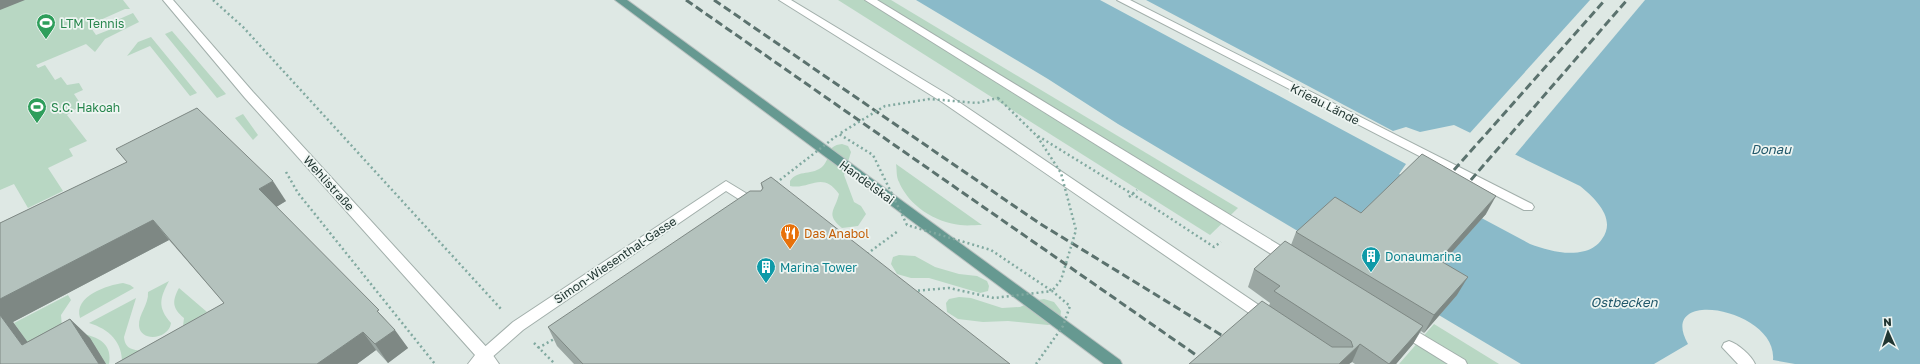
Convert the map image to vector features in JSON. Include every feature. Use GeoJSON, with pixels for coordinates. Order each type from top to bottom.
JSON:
{"type":"FeatureCollection","features":[{"type":"Feature","properties":{"kind":"main road","name":"Handelskai"},"geometry":{"type":"LineString","coordinates":[[620,0],[1115,364]]}},
{"type":"Feature","properties":{"kind":"street","name":"Wehlistraße"},"geometry":{"type":"LineString","coordinates":[[168,0],[249,95],[484,361]]}},
{"type":"Feature","properties":{"kind":"street"},"geometry":{"type":"LineString","coordinates":[[784,0],[946,99],[1278,326]]}},
{"type":"Feature","properties":{"kind":"street"},"geometry":{"type":"LineString","coordinates":[[870,0],[1298,264]]}},
{"type":"Feature","properties":{"kind":"street","name":"Krieau Lände"},"geometry":{"type":"LineString","coordinates":[[1122,0],[1528,207]]}},
{"type":"Feature","properties":{"kind":"street","name":"Simon-Wiesenthal-Gasse"},"geometry":{"type":"LineString","coordinates":[[484,361],[518,326],[726,184],[760,207]]}},
{"type":"Feature","properties":{"kind":"street"},"geometry":{"type":"LineString","coordinates":[[1396,325],[1460,364]]}},
{"type":"Feature","properties":{"kind":"street"},"geometry":{"type":"LineString","coordinates":[[1730,347],[1748,364]]}},
{"type":"Feature","properties":{"kind":"path"},"geometry":{"type":"LineString","coordinates":[[212,0],[244,28],[506,314]]}},
{"type":"Feature","properties":{"kind":"path"},"geometry":{"type":"LineString","coordinates":[[781,190],[775,185],[839,134],[885,106],[930,99],[977,103],[998,98],[1038,136],[1150,205],[1214,247]]}},
{"type":"Feature","properties":{"kind":"path"},"geometry":{"type":"LineString","coordinates":[[839,134],[874,155],[907,225],[991,250],[1052,291],[1070,306],[1064,326],[1036,364]]}},
{"type":"Feature","properties":{"kind":"path"},"geometry":{"type":"LineString","coordinates":[[912,291],[949,288],[994,298],[1052,291],[1061,280],[1076,230],[1061,173],[1038,136]]}},
{"type":"Feature","properties":{"kind":"path"},"geometry":{"type":"LineString","coordinates":[[283,166],[298,193],[434,364]]}},
{"type":"Feature","properties":{"kind":"path"},"geometry":{"type":"LineString","coordinates":[[1128,198],[1154,175]]}},
{"type":"Feature","properties":{"kind":"path"},"geometry":{"type":"LineString","coordinates":[[861,258],[907,225]]}},
{"type":"Feature","properties":{"kind":"path"},"geometry":{"type":"LineString","coordinates":[[555,364],[538,348],[558,337]]}},
{"type":"Feature","properties":{"kind":"green space"},"geometry":{"type":"Polygon","coordinates":[[[0,0],[123,0],[130,9],[125,9],[89,25],[96,35],[119,26],[115,21],[133,13],[139,22],[105,39],[95,52],[86,44],[36,65],[38,68],[45,65],[55,80],[61,77],[67,85],[79,83],[83,90],[74,94],[80,103],[80,106],[67,115],[87,141],[69,149],[73,156],[48,168],[63,191],[28,208],[14,184],[0,190],[0,0]]]}},
{"type":"Feature","properties":{"kind":"green space"},"geometry":{"type":"Polygon","coordinates":[[[838,0],[891,0],[1238,208],[1210,235],[838,0]]]}},
{"type":"Feature","properties":{"kind":"green space"},"geometry":{"type":"Polygon","coordinates":[[[172,31],[226,94],[217,98],[165,34],[172,31]]]}},
{"type":"Feature","properties":{"kind":"green space"},"geometry":{"type":"Polygon","coordinates":[[[151,37],[197,93],[190,96],[150,46],[127,56],[138,42],[151,37]]]}},
{"type":"Feature","properties":{"kind":"green space"},"geometry":{"type":"Polygon","coordinates":[[[243,114],[258,135],[253,140],[235,118],[243,114]]]}},
{"type":"Feature","properties":{"kind":"green space"},"geometry":{"type":"Polygon","coordinates":[[[842,144],[848,146],[851,152],[844,175],[854,202],[861,206],[866,214],[858,226],[842,228],[833,216],[839,194],[833,187],[827,183],[816,182],[797,187],[790,186],[790,181],[797,175],[819,169],[826,162],[831,149],[842,144]]]}},
{"type":"Feature","properties":{"kind":"green space"},"geometry":{"type":"Polygon","coordinates":[[[896,164],[982,225],[963,225],[951,223],[932,216],[924,211],[903,191],[897,178],[896,164]]]}},
{"type":"Feature","properties":{"kind":"green space"},"geometry":{"type":"Polygon","coordinates":[[[899,255],[915,256],[935,267],[959,274],[977,276],[987,281],[989,286],[988,291],[980,293],[929,278],[911,278],[897,274],[891,264],[893,257],[899,255]]]}},
{"type":"Feature","properties":{"kind":"green space"},"geometry":{"type":"Polygon","coordinates":[[[169,281],[161,302],[164,312],[171,323],[165,333],[155,337],[149,337],[141,331],[139,326],[140,317],[147,301],[148,292],[169,281]]]}},
{"type":"Feature","properties":{"kind":"green space"},"geometry":{"type":"Polygon","coordinates":[[[123,283],[134,288],[80,318],[79,310],[82,304],[93,293],[109,286],[123,283]]]}},
{"type":"Feature","properties":{"kind":"green space"},"geometry":{"type":"Polygon","coordinates":[[[179,288],[207,312],[183,326],[184,318],[177,311],[174,304],[179,288]]]}},
{"type":"Feature","properties":{"kind":"green space"},"geometry":{"type":"Polygon","coordinates":[[[68,295],[71,300],[61,315],[62,327],[29,345],[14,323],[68,295]]]}},
{"type":"Feature","properties":{"kind":"green space"},"geometry":{"type":"Polygon","coordinates":[[[959,297],[971,298],[1002,308],[1020,307],[1033,301],[1044,299],[1054,302],[1061,311],[1060,321],[1048,325],[1008,321],[983,322],[958,319],[947,312],[946,303],[949,299],[959,297]]]}},
{"type":"Feature","properties":{"kind":"green space"},"geometry":{"type":"Polygon","coordinates":[[[136,298],[124,337],[128,347],[134,350],[145,351],[122,364],[120,349],[113,338],[103,329],[89,323],[136,298]]]}},
{"type":"Feature","properties":{"kind":"green space"},"geometry":{"type":"Polygon","coordinates":[[[1434,324],[1499,364],[1399,364],[1434,324]]]}},
{"type":"Feature","properties":{"kind":"green space"},"geometry":{"type":"Polygon","coordinates":[[[84,334],[96,338],[104,343],[109,352],[109,364],[101,364],[84,334]]]}},
{"type":"Feature","properties":{"kind":"water","name":"Donau"},"geometry":{"type":"Polygon","coordinates":[[[916,0],[1100,0],[1406,164],[1399,174],[1530,244],[1550,250],[1571,253],[1585,251],[1597,245],[1606,231],[1607,224],[1606,217],[1598,203],[1580,186],[1454,125],[1420,132],[1406,127],[1393,131],[1146,0],[1920,0],[1920,364],[1795,364],[1773,360],[1769,342],[1757,328],[1740,317],[1720,311],[1702,310],[1688,315],[1682,326],[1688,344],[1654,364],[1521,364],[1118,124],[1048,79],[916,0]]]}},
{"type":"Feature","properties":{"kind":"pier"},"geometry":{"type":"Polygon","coordinates":[[[1590,0],[1645,0],[1514,156],[1469,134],[1590,0]]]}},
{"type":"Feature","properties":{"kind":"building"},"geometry":{"type":"Polygon","coordinates":[[[197,108],[273,181],[259,189],[379,310],[377,311],[395,330],[375,344],[363,332],[317,364],[115,364],[224,303],[153,220],[0,299],[0,223],[127,162],[116,149],[197,108]]]}},
{"type":"Feature","properties":{"kind":"building"},"geometry":{"type":"Polygon","coordinates":[[[1422,154],[1496,196],[1439,260],[1468,277],[1434,315],[1296,232],[1335,197],[1361,213],[1422,154]]]}},
{"type":"Feature","properties":{"kind":"building","name":"Marina Tower"},"geometry":{"type":"Polygon","coordinates":[[[771,177],[1010,364],[583,364],[548,327],[750,191],[761,191],[763,188],[761,183],[771,177]]]}},
{"type":"Feature","properties":{"kind":"building"},"geometry":{"type":"Polygon","coordinates":[[[1285,241],[1423,326],[1389,364],[1360,344],[1339,364],[1189,364],[1262,301],[1332,347],[1353,347],[1351,341],[1274,291],[1280,286],[1254,269],[1285,241]]]}},
{"type":"Feature","properties":{"kind":"building"},"geometry":{"type":"Polygon","coordinates":[[[0,315],[22,345],[70,319],[99,364],[0,364],[0,315]]]}},
{"type":"Feature","properties":{"kind":"railway"},"geometry":{"type":"LineString","coordinates":[[686,0],[1209,364]]}},
{"type":"Feature","properties":{"kind":"railway"},"geometry":{"type":"LineString","coordinates":[[714,0],[1039,223],[1231,341]]}},
{"type":"Feature","properties":{"kind":"railway"},"geometry":{"type":"LineString","coordinates":[[1446,179],[1605,0]]}},
{"type":"Feature","properties":{"kind":"railway"},"geometry":{"type":"LineString","coordinates":[[1463,189],[1627,0]]}},
{"type":"Feature","properties":{"kind":"place","name":"LTM Tennis"},"geometry":{"type":"Point","coordinates":[46,40]}},
{"type":"Feature","properties":{"kind":"place","name":"S.C. Hakoah"},"geometry":{"type":"Point","coordinates":[37,124]}},
{"type":"Feature","properties":{"kind":"place","name":"Das Anabol"},"geometry":{"type":"Point","coordinates":[790,250]}},
{"type":"Feature","properties":{"kind":"place","name":"Donaumarina"},"geometry":{"type":"Point","coordinates":[1371,273]}},
{"type":"Feature","properties":{"kind":"place","name":"Marina Tower"},"geometry":{"type":"Point","coordinates":[766,284]}},
{"type":"Feature","properties":{"kind":"water label","name":"Ostbecken"},"geometry":{"type":"Point","coordinates":[1624,302]}}]}
